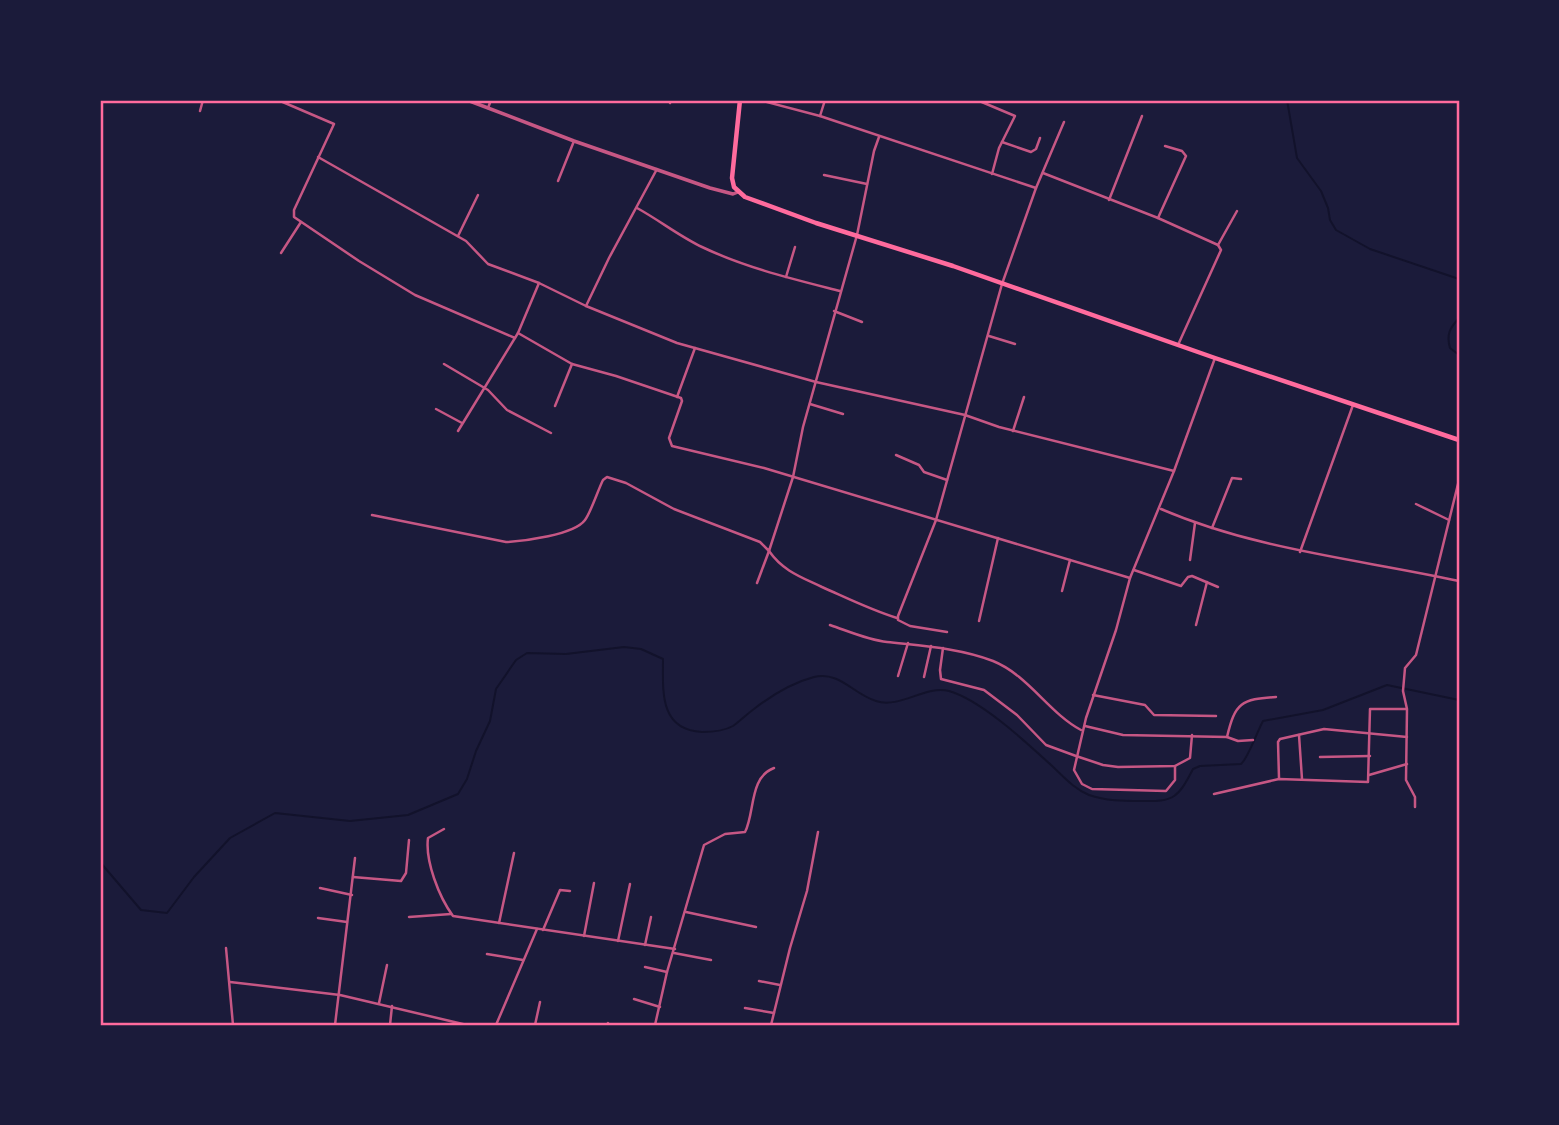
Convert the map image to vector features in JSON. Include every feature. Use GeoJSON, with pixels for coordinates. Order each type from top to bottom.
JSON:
{"type":"FeatureCollection","features":[{"type":"Feature","properties":{"kind":"main road"},"geometry":{"type":"LineString","coordinates":[[740,100],[732,178],[734,187],[746,197],[1459,440]]}},
{"type":"Feature","properties":{"kind":"street"},"geometry":{"type":"LineString","coordinates":[[200,111],[204,100]]}},
{"type":"Feature","properties":{"kind":"street"},"geometry":{"type":"LineString","coordinates":[[278,100],[334,124],[293,213],[294,217],[415,295],[515,338]]}},
{"type":"Feature","properties":{"kind":"street"},"geometry":{"type":"LineString","coordinates":[[467,100],[574,141],[720,191],[733,194],[738,192]]}},
{"type":"Feature","properties":{"kind":"street"},"geometry":{"type":"LineString","coordinates":[[488,108],[491,100]]}},
{"type":"Feature","properties":{"kind":"street"},"geometry":{"type":"LineString","coordinates":[[759,100],[820,116],[879,138],[1036,188]]}},
{"type":"Feature","properties":{"kind":"street"},"geometry":{"type":"LineString","coordinates":[[820,116],[825,100]]}},
{"type":"Feature","properties":{"kind":"street"},"geometry":{"type":"LineString","coordinates":[[976,100],[1015,116],[1002,142],[992,174]]}},
{"type":"Feature","properties":{"kind":"street"},"geometry":{"type":"LineString","coordinates":[[1109,200],[1142,116]]}},
{"type":"Feature","properties":{"kind":"street"},"geometry":{"type":"LineString","coordinates":[[898,618],[936,520],[1002,284],[1036,188],[1064,122]]}},
{"type":"Feature","properties":{"kind":"street"},"geometry":{"type":"LineString","coordinates":[[757,583],[793,477],[834,311],[857,235],[879,138]]}},
{"type":"Feature","properties":{"kind":"street"},"geometry":{"type":"LineString","coordinates":[[1002,142],[1031,152],[1036,149],[1040,138]]}},
{"type":"Feature","properties":{"kind":"street"},"geometry":{"type":"LineString","coordinates":[[558,180],[574,141]]}},
{"type":"Feature","properties":{"kind":"street"},"geometry":{"type":"LineString","coordinates":[[1158,219],[1186,156],[1182,151],[1165,146]]}},
{"type":"Feature","properties":{"kind":"street"},"geometry":{"type":"LineString","coordinates":[[318,156],[458,236],[488,264],[539,283],[586,306],[677,343],[816,382],[965,415],[1013,431],[1174,471]]}},
{"type":"Feature","properties":{"kind":"street"},"geometry":{"type":"LineString","coordinates":[[586,306],[608,258],[657,169]]}},
{"type":"Feature","properties":{"kind":"street"},"geometry":{"type":"LineString","coordinates":[[1042,173],[1218,245],[1221,250],[1178,345]]}},
{"type":"Feature","properties":{"kind":"street"},"geometry":{"type":"LineString","coordinates":[[824,175],[867,184]]}},
{"type":"Feature","properties":{"kind":"street"},"geometry":{"type":"LineString","coordinates":[[458,236],[478,195]]}},
{"type":"Feature","properties":{"kind":"street"},"geometry":{"type":"LineString","coordinates":[[637,208],[701,246],[786,277],[841,291]]}},
{"type":"Feature","properties":{"kind":"street"},"geometry":{"type":"LineString","coordinates":[[1218,245],[1237,211]]}},
{"type":"Feature","properties":{"kind":"street"},"geometry":{"type":"LineString","coordinates":[[281,253],[301,222]]}},
{"type":"Feature","properties":{"kind":"street"},"geometry":{"type":"LineString","coordinates":[[786,277],[796,247]]}},
{"type":"Feature","properties":{"kind":"street"},"geometry":{"type":"LineString","coordinates":[[458,431],[518,333],[539,283]]}},
{"type":"Feature","properties":{"kind":"street"},"geometry":{"type":"LineString","coordinates":[[834,311],[862,322]]}},
{"type":"Feature","properties":{"kind":"street"},"geometry":{"type":"LineString","coordinates":[[518,333],[572,365],[616,376],[677,397],[682,401],[669,438],[672,446],[793,477],[1130,578]]}},
{"type":"Feature","properties":{"kind":"street"},"geometry":{"type":"LineString","coordinates":[[989,336],[1015,344]]}},
{"type":"Feature","properties":{"kind":"street"},"geometry":{"type":"LineString","coordinates":[[677,397],[695,348]]}},
{"type":"Feature","properties":{"kind":"street"},"geometry":{"type":"LineString","coordinates":[[1175,766],[1175,780],[1166,791],[1092,789],[1082,784],[1075,775],[1076,757],[1086,718],[1116,630],[1130,578],[1216,358]]}},
{"type":"Feature","properties":{"kind":"street"},"geometry":{"type":"LineString","coordinates":[[444,364],[483,387],[507,410],[551,433]]}},
{"type":"Feature","properties":{"kind":"street"},"geometry":{"type":"LineString","coordinates":[[555,406],[572,365]]}},
{"type":"Feature","properties":{"kind":"street"},"geometry":{"type":"LineString","coordinates":[[1013,431],[1024,397]]}},
{"type":"Feature","properties":{"kind":"street"},"geometry":{"type":"LineString","coordinates":[[810,404],[843,414]]}},
{"type":"Feature","properties":{"kind":"street"},"geometry":{"type":"LineString","coordinates":[[1300,552],[1353,405]]}},
{"type":"Feature","properties":{"kind":"street"},"geometry":{"type":"LineString","coordinates":[[436,408],[462,423]]}},
{"type":"Feature","properties":{"kind":"street"},"geometry":{"type":"LineString","coordinates":[[896,455],[919,465],[924,472],[947,480]]}},
{"type":"Feature","properties":{"kind":"street"},"geometry":{"type":"LineString","coordinates":[[372,515],[506,542],[524,541],[563,532],[583,522],[603,480],[607,477],[626,483],[674,509],[760,542],[786,569],[870,610],[898,618],[910,626],[947,632]]}},
{"type":"Feature","properties":{"kind":"street"},"geometry":{"type":"LineString","coordinates":[[1212,528],[1229,482],[1233,478],[1241,479]]}},
{"type":"Feature","properties":{"kind":"street"},"geometry":{"type":"LineString","coordinates":[[1415,807],[1415,797],[1406,780],[1404,680],[1406,666],[1416,655],[1459,480]]}},
{"type":"Feature","properties":{"kind":"street"},"geometry":{"type":"LineString","coordinates":[[1416,505],[1449,520]]}},
{"type":"Feature","properties":{"kind":"street"},"geometry":{"type":"LineString","coordinates":[[1159,508],[1195,523],[1300,552],[1459,581]]}},
{"type":"Feature","properties":{"kind":"street"},"geometry":{"type":"LineString","coordinates":[[1190,560],[1195,523]]}},
{"type":"Feature","properties":{"kind":"street"},"geometry":{"type":"LineString","coordinates":[[979,621],[998,538]]}},
{"type":"Feature","properties":{"kind":"street"},"geometry":{"type":"LineString","coordinates":[[1062,591],[1070,560]]}},
{"type":"Feature","properties":{"kind":"street"},"geometry":{"type":"LineString","coordinates":[[1134,570],[1180,586],[1189,577],[1218,587]]}},
{"type":"Feature","properties":{"kind":"street"},"geometry":{"type":"LineString","coordinates":[[1196,625],[1207,582]]}},
{"type":"Feature","properties":{"kind":"street"},"geometry":{"type":"LineString","coordinates":[[830,625],[883,641],[943,648],[995,662],[1025,682],[1067,722],[1083,731]]}},
{"type":"Feature","properties":{"kind":"street"},"geometry":{"type":"LineString","coordinates":[[898,676],[908,643]]}},
{"type":"Feature","properties":{"kind":"street"},"geometry":{"type":"LineString","coordinates":[[924,677],[931,646]]}},
{"type":"Feature","properties":{"kind":"street"},"geometry":{"type":"LineString","coordinates":[[943,648],[941,679],[984,690],[1017,715],[1046,746],[1076,757],[1105,766],[1175,766],[1190,758],[1192,735]]}},
{"type":"Feature","properties":{"kind":"street"},"geometry":{"type":"LineString","coordinates":[[1093,695],[1145,705],[1154,715],[1216,716]]}},
{"type":"Feature","properties":{"kind":"street"},"geometry":{"type":"LineString","coordinates":[[1227,737],[1233,715],[1242,704],[1254,698],[1276,697]]}},
{"type":"Feature","properties":{"kind":"street"},"geometry":{"type":"LineString","coordinates":[[1214,794],[1279,779],[1367,782],[1370,708],[1406,709]]}},
{"type":"Feature","properties":{"kind":"street"},"geometry":{"type":"LineString","coordinates":[[1085,726],[1123,735],[1192,735],[1227,737],[1238,741],[1253,740]]}},
{"type":"Feature","properties":{"kind":"street"},"geometry":{"type":"LineString","coordinates":[[1279,779],[1279,740],[1324,729],[1407,737]]}},
{"type":"Feature","properties":{"kind":"street"},"geometry":{"type":"LineString","coordinates":[[1299,735],[1301,779]]}},
{"type":"Feature","properties":{"kind":"street"},"geometry":{"type":"LineString","coordinates":[[1321,757],[1370,756]]}},
{"type":"Feature","properties":{"kind":"street"},"geometry":{"type":"LineString","coordinates":[[1369,775],[1407,765]]}},
{"type":"Feature","properties":{"kind":"street"},"geometry":{"type":"LineString","coordinates":[[655,1025],[667,972],[687,912],[704,845],[724,834],[745,832],[757,786],[764,774],[774,768]]}},
{"type":"Feature","properties":{"kind":"street"},"geometry":{"type":"LineString","coordinates":[[444,829],[428,838],[429,852],[436,884],[451,914]]}},
{"type":"Feature","properties":{"kind":"street"},"geometry":{"type":"LineString","coordinates":[[771,1025],[807,891],[818,832]]}},
{"type":"Feature","properties":{"kind":"street"},"geometry":{"type":"LineString","coordinates":[[353,877],[402,880],[406,873],[409,840]]}},
{"type":"Feature","properties":{"kind":"street"},"geometry":{"type":"LineString","coordinates":[[499,923],[514,853]]}},
{"type":"Feature","properties":{"kind":"street"},"geometry":{"type":"LineString","coordinates":[[335,1025],[355,858]]}},
{"type":"Feature","properties":{"kind":"street"},"geometry":{"type":"LineString","coordinates":[[583,936],[594,884]]}},
{"type":"Feature","properties":{"kind":"street"},"geometry":{"type":"LineString","coordinates":[[618,941],[630,884]]}},
{"type":"Feature","properties":{"kind":"street"},"geometry":{"type":"LineString","coordinates":[[320,888],[352,895]]}},
{"type":"Feature","properties":{"kind":"street"},"geometry":{"type":"LineString","coordinates":[[543,930],[560,890],[570,891]]}},
{"type":"Feature","properties":{"kind":"street"},"geometry":{"type":"LineString","coordinates":[[687,912],[756,928]]}},
{"type":"Feature","properties":{"kind":"street"},"geometry":{"type":"LineString","coordinates":[[409,917],[451,914],[460,918],[645,945],[710,960]]}},
{"type":"Feature","properties":{"kind":"street"},"geometry":{"type":"LineString","coordinates":[[645,945],[651,917]]}},
{"type":"Feature","properties":{"kind":"street"},"geometry":{"type":"LineString","coordinates":[[318,918],[347,922]]}},
{"type":"Feature","properties":{"kind":"street"},"geometry":{"type":"LineString","coordinates":[[496,1025],[537,929]]}},
{"type":"Feature","properties":{"kind":"street"},"geometry":{"type":"LineString","coordinates":[[226,948],[233,1025]]}},
{"type":"Feature","properties":{"kind":"street"},"geometry":{"type":"LineString","coordinates":[[487,954],[523,960]]}},
{"type":"Feature","properties":{"kind":"street"},"geometry":{"type":"LineString","coordinates":[[379,1003],[387,965]]}},
{"type":"Feature","properties":{"kind":"street"},"geometry":{"type":"LineString","coordinates":[[645,967],[667,972]]}},
{"type":"Feature","properties":{"kind":"street"},"geometry":{"type":"LineString","coordinates":[[759,981],[780,985]]}},
{"type":"Feature","properties":{"kind":"street"},"geometry":{"type":"LineString","coordinates":[[230,982],[340,995],[467,1025]]}},
{"type":"Feature","properties":{"kind":"street"},"geometry":{"type":"LineString","coordinates":[[634,999],[660,1007]]}},
{"type":"Feature","properties":{"kind":"street"},"geometry":{"type":"LineString","coordinates":[[534,1025],[540,1002]]}},
{"type":"Feature","properties":{"kind":"street"},"geometry":{"type":"LineString","coordinates":[[390,1025],[393,1006]]}},
{"type":"Feature","properties":{"kind":"street"},"geometry":{"type":"LineString","coordinates":[[746,1008],[774,1013]]}},
{"type":"Feature","properties":{"kind":"waterway"},"geometry":{"type":"LineString","coordinates":[[1287,100],[1297,158],[1321,191],[1336,230],[1370,249],[1459,279]]}},
{"type":"Feature","properties":{"kind":"waterway"},"geometry":{"type":"LineString","coordinates":[[1459,318],[1451,328],[1448,339],[1450,348],[1459,355]]}},
{"type":"Feature","properties":{"kind":"waterway"},"geometry":{"type":"LineString","coordinates":[[100,862],[141,910],[167,913],[194,877],[230,838],[275,813],[350,821],[408,815],[458,794],[467,779],[490,721],[496,689],[516,660],[527,653],[566,654],[624,647],[641,649],[663,659],[664,696],[671,716],[688,730],[702,732],[733,726],[775,694],[814,677],[831,677],[868,698],[885,703],[931,691],[949,691],[975,703],[1003,723],[1078,789],[1095,797],[1121,801],[1168,799],[1179,792],[1193,769],[1200,766],[1241,764],[1263,721],[1323,710],[1387,685],[1459,700]]}}]}
